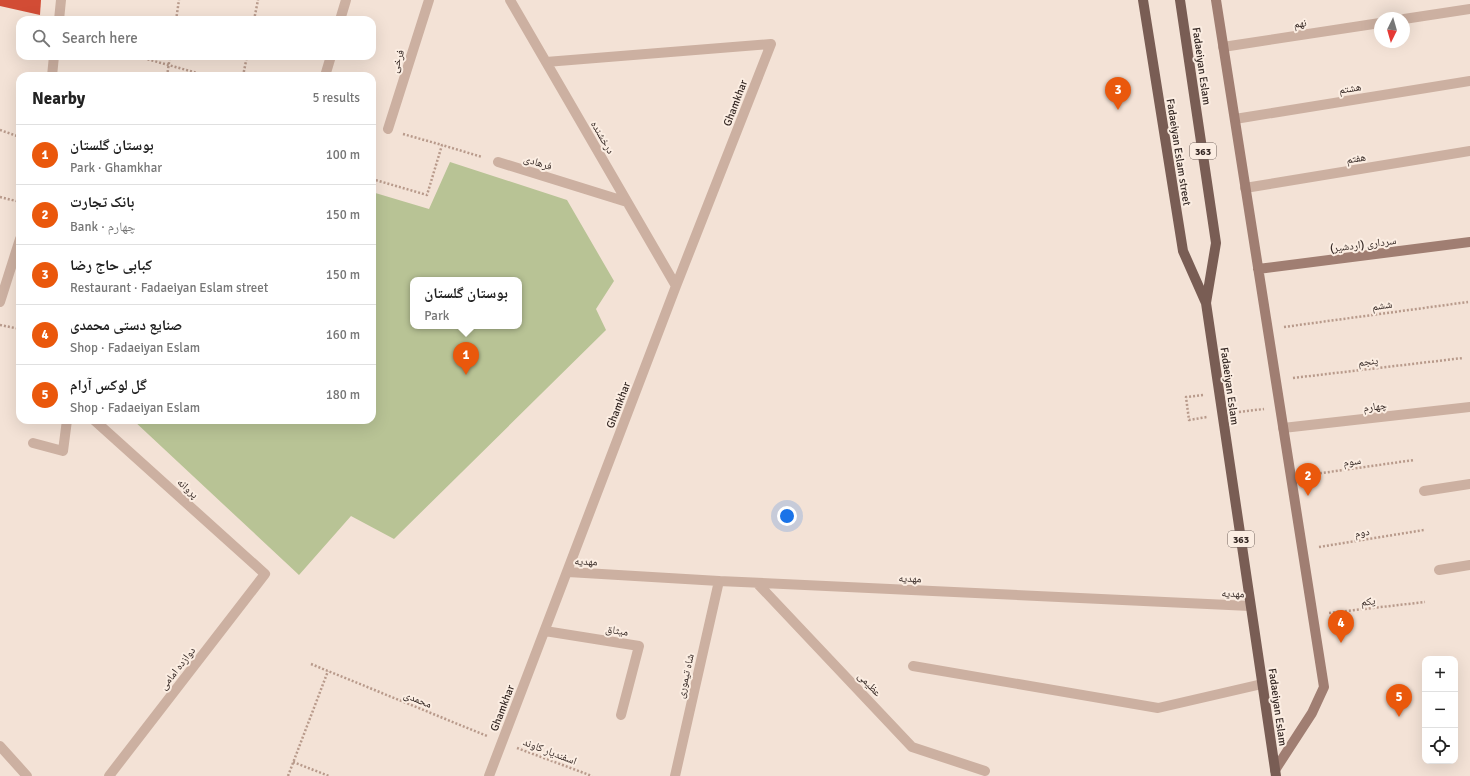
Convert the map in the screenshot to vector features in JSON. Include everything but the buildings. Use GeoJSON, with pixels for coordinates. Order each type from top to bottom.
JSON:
{"type":"FeatureCollection","features":[{"type":"Feature","properties":{"kind":"main road","name":"Fadaeiyan Eslam street"},"geometry":{"type":"LineString","coordinates":[[1143,0],[1183,252],[1206,303]]}},
{"type":"Feature","properties":{"kind":"main road","name":"Fadaeiyan Eslam"},"geometry":{"type":"LineString","coordinates":[[1180,0],[1216,243],[1206,303],[1275,773]]}},
{"type":"Feature","properties":{"kind":"street"},"geometry":{"type":"LineString","coordinates":[[59,16],[61,0]]}},
{"type":"Feature","properties":{"kind":"street"},"geometry":{"type":"LineString","coordinates":[[341,16],[346,0]]}},
{"type":"Feature","properties":{"kind":"street","name":"فرخی"},"geometry":{"type":"LineString","coordinates":[[388,129],[429,0]]}},
{"type":"Feature","properties":{"kind":"street","name":"درخشنده"},"geometry":{"type":"LineString","coordinates":[[510,0],[676,286]]}},
{"type":"Feature","properties":{"kind":"street"},"geometry":{"type":"LineString","coordinates":[[1216,0],[1324,687],[1312,713],[1275,773]]}},
{"type":"Feature","properties":{"kind":"street"},"geometry":{"type":"LineString","coordinates":[[1410,18],[1470,9]]}},
{"type":"Feature","properties":{"kind":"street","name":"نهم"},"geometry":{"type":"LineString","coordinates":[[1223,47],[1374,24]]}},
{"type":"Feature","properties":{"kind":"street","name":"Ghamkhar"},"geometry":{"type":"LineString","coordinates":[[489,776],[676,286],[771,44],[546,62]]}},
{"type":"Feature","properties":{"kind":"street"},"geometry":{"type":"LineString","coordinates":[[52,72],[54,60]]}},
{"type":"Feature","properties":{"kind":"street"},"geometry":{"type":"LineString","coordinates":[[326,72],[330,60]]}},
{"type":"Feature","properties":{"kind":"street","name":"هشتم"},"geometry":{"type":"LineString","coordinates":[[1235,119],[1470,81]]}},
{"type":"Feature","properties":{"kind":"street","name":"هفتم"},"geometry":{"type":"LineString","coordinates":[[1245,188],[1470,151]]}},
{"type":"Feature","properties":{"kind":"street","name":"فرهادی"},"geometry":{"type":"LineString","coordinates":[[498,162],[627,202]]}},
{"type":"Feature","properties":{"kind":"street","name":"سرداری (اردشیر)"},"geometry":{"type":"LineString","coordinates":[[1258,270],[1470,242]]}},
{"type":"Feature","properties":{"kind":"street"},"geometry":{"type":"LineString","coordinates":[[0,302],[16,252]]}},
{"type":"Feature","properties":{"kind":"street","name":"چهارم"},"geometry":{"type":"LineString","coordinates":[[1283,428],[1470,407]]}},
{"type":"Feature","properties":{"kind":"street"},"geometry":{"type":"LineString","coordinates":[[33,443],[63,451],[66,424]]}},
{"type":"Feature","properties":{"kind":"street","name":"پروانه"},"geometry":{"type":"LineString","coordinates":[[98,424],[265,574]]}},
{"type":"Feature","properties":{"kind":"street"},"geometry":{"type":"LineString","coordinates":[[1424,491],[1470,484]]}},
{"type":"Feature","properties":{"kind":"street"},"geometry":{"type":"LineString","coordinates":[[1439,570],[1470,565]]}},
{"type":"Feature","properties":{"kind":"street","name":"مهدیه"},"geometry":{"type":"LineString","coordinates":[[568,572],[757,583],[1250,606]]}},
{"type":"Feature","properties":{"kind":"street","name":"دوازده امامی"},"geometry":{"type":"LineString","coordinates":[[109,776],[265,574]]}},
{"type":"Feature","properties":{"kind":"street","name":"شاه تیموری"},"geometry":{"type":"LineString","coordinates":[[675,776],[719,581]]}},
{"type":"Feature","properties":{"kind":"street","name":"عظیمی"},"geometry":{"type":"LineString","coordinates":[[757,583],[912,747],[985,772]]}},
{"type":"Feature","properties":{"kind":"street","name":"میثاق"},"geometry":{"type":"LineString","coordinates":[[545,631],[639,646],[621,715]]}},
{"type":"Feature","properties":{"kind":"street"},"geometry":{"type":"LineString","coordinates":[[913,666],[1158,708],[1262,684]]}},
{"type":"Feature","properties":{"kind":"street"},"geometry":{"type":"LineString","coordinates":[[0,746],[23,774]]}},
{"type":"Feature","properties":{"kind":"path"},"geometry":{"type":"LineString","coordinates":[[177,16],[179,0]]}},
{"type":"Feature","properties":{"kind":"path"},"geometry":{"type":"LineString","coordinates":[[255,16],[258,0]]}},
{"type":"Feature","properties":{"kind":"path"},"geometry":{"type":"LineString","coordinates":[[151,60],[194,72]]}},
{"type":"Feature","properties":{"kind":"path"},"geometry":{"type":"LineString","coordinates":[[168,72],[170,60]]}},
{"type":"Feature","properties":{"kind":"path"},"geometry":{"type":"LineString","coordinates":[[245,72],[246,60]]}},
{"type":"Feature","properties":{"kind":"path"},"geometry":{"type":"LineString","coordinates":[[388,129],[498,162]]}},
{"type":"Feature","properties":{"kind":"path"},"geometry":{"type":"LineString","coordinates":[[0,130],[16,135]]}},
{"type":"Feature","properties":{"kind":"path"},"geometry":{"type":"LineString","coordinates":[[376,180],[427,195],[442,145]]}},
{"type":"Feature","properties":{"kind":"path"},"geometry":{"type":"LineString","coordinates":[[0,197],[16,201]]}},
{"type":"Feature","properties":{"kind":"path","name":"ششم"},"geometry":{"type":"LineString","coordinates":[[1299,325],[1468,302]]}},
{"type":"Feature","properties":{"kind":"path"},"geometry":{"type":"LineString","coordinates":[[0,325],[16,328]]}},
{"type":"Feature","properties":{"kind":"path","name":"پنجم"},"geometry":{"type":"LineString","coordinates":[[1276,380],[1463,358]]}},
{"type":"Feature","properties":{"kind":"path"},"geometry":{"type":"LineString","coordinates":[[1186,397],[1189,420]]}},
{"type":"Feature","properties":{"kind":"path","name":"سوم"},"geometry":{"type":"LineString","coordinates":[[1291,478],[1414,460]]}},
{"type":"Feature","properties":{"kind":"path","name":"دوم"},"geometry":{"type":"LineString","coordinates":[[1303,550],[1424,530]]}},
{"type":"Feature","properties":{"kind":"path","name":"یکم"},"geometry":{"type":"LineString","coordinates":[[1313,615],[1425,602]]}},
{"type":"Feature","properties":{"kind":"path","name":"محمدی"},"geometry":{"type":"LineString","coordinates":[[311,664],[502,742]]}},
{"type":"Feature","properties":{"kind":"path"},"geometry":{"type":"LineString","coordinates":[[288,776],[328,671]]}},
{"type":"Feature","properties":{"kind":"path","name":"اسفندیار کاوند"},"geometry":{"type":"LineString","coordinates":[[502,742],[592,776]]}},
{"type":"Feature","properties":{"kind":"path"},"geometry":{"type":"LineString","coordinates":[[293,762],[329,776]]}},
{"type":"Feature","properties":{"kind":"green space"},"geometry":{"type":"Polygon","coordinates":[[[450,162],[567,200],[614,281],[596,309],[606,330],[394,539],[351,516],[299,575],[137,424],[376,424],[376,193],[429,209],[450,162]]]}},
{"type":"Feature","properties":{"kind":"place","name":"کبابی حاج رضا"},"geometry":{"type":"Point","coordinates":[1118,110]}},
{"type":"Feature","properties":{"kind":"place","name":"بوستان گلستان"},"geometry":{"type":"Point","coordinates":[466,375]}},
{"type":"Feature","properties":{"kind":"place","name":"بانک تجارت"},"geometry":{"type":"Point","coordinates":[1308,496]}},
{"type":"Feature","properties":{"kind":"place","name":"صنایع دستی محمدی"},"geometry":{"type":"Point","coordinates":[1341,643]}},
{"type":"Feature","properties":{"kind":"place","name":"گل لوکس آرام"},"geometry":{"type":"Point","coordinates":[1399,717]}}]}
